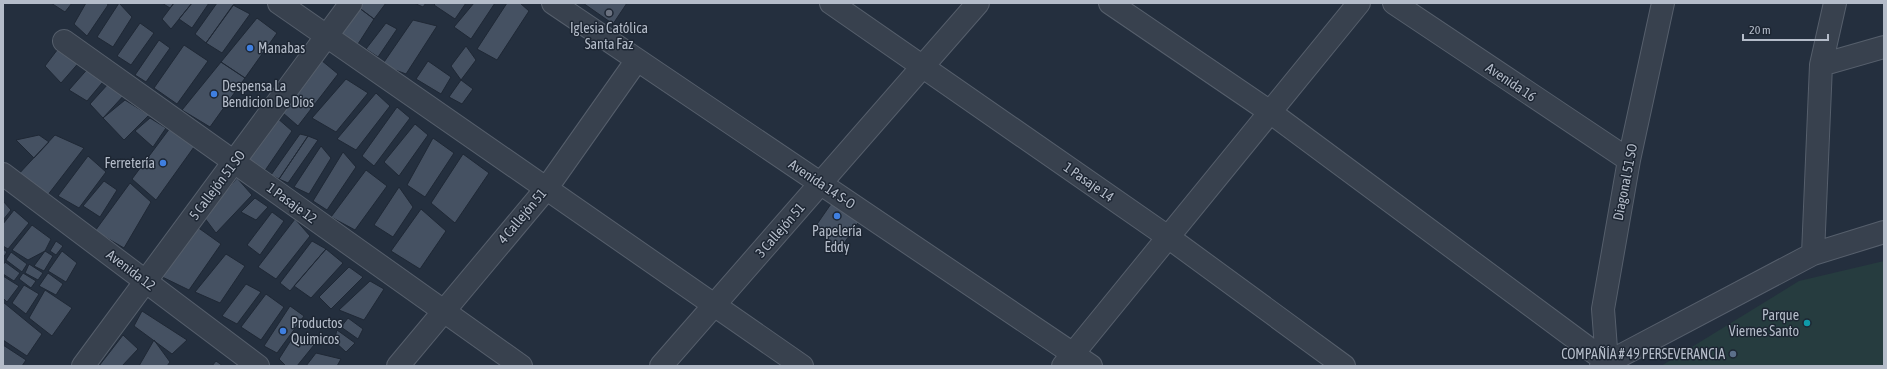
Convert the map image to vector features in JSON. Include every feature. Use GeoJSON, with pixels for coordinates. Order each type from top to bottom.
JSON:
{"type":"FeatureCollection","features":[{"type":"Feature","properties":{"kind":"street"},"geometry":{"type":"LineString","coordinates":[[279,3],[802,366]]}},
{"type":"Feature","properties":{"kind":"street","name":"5 Callejón 51 SO"},"geometry":{"type":"LineString","coordinates":[[83,366],[351,3]]}},
{"type":"Feature","properties":{"kind":"street","name":"Avenida 14 S-O"},"geometry":{"type":"LineString","coordinates":[[553,3],[821,184],[1068,360],[1091,366]]}},
{"type":"Feature","properties":{"kind":"street","name":"1 Pasaje 14"},"geometry":{"type":"LineString","coordinates":[[831,3],[1168,237],[1344,366]]}},
{"type":"Feature","properties":{"kind":"street","name":"3 Callejón 51"},"geometry":{"type":"LineString","coordinates":[[661,366],[978,3]]}},
{"type":"Feature","properties":{"kind":"street"},"geometry":{"type":"LineString","coordinates":[[1110,3],[1270,112],[1604,364],[1813,254],[1884,232]]}},
{"type":"Feature","properties":{"kind":"street"},"geometry":{"type":"LineString","coordinates":[[1068,360],[1359,3]]}},
{"type":"Feature","properties":{"kind":"street","name":"Avenida 16"},"geometry":{"type":"LineString","coordinates":[[1394,3],[1629,160]]}},
{"type":"Feature","properties":{"kind":"street"},"geometry":{"type":"LineString","coordinates":[[1813,254],[1821,65],[1835,3]]}},
{"type":"Feature","properties":{"kind":"street","name":"Diagonal 51 SO"},"geometry":{"type":"LineString","coordinates":[[1604,364],[1603,309],[1657,6]]}},
{"type":"Feature","properties":{"kind":"street","name":"1 Pasaje 12"},"geometry":{"type":"LineString","coordinates":[[64,40],[443,312],[521,366]]}},
{"type":"Feature","properties":{"kind":"street"},"geometry":{"type":"LineString","coordinates":[[1821,65],[1884,47]]}},
{"type":"Feature","properties":{"kind":"street","name":"4 Callejón 51"},"geometry":{"type":"LineString","coordinates":[[398,366],[546,189],[637,60]]}},
{"type":"Feature","properties":{"kind":"street","name":"Avenida 12"},"geometry":{"type":"LineString","coordinates":[[3,174],[258,366]]}},
{"type":"Feature","properties":{"kind":"green space","name":"Parque Viernes Santo"},"geometry":{"type":"Polygon","coordinates":[[[1884,261],[1884,366],[1661,366],[1799,281],[1884,261]]]}},
{"type":"Feature","properties":{"kind":"building"},"geometry":{"type":"Polygon","coordinates":[[[51,3],[72,3],[65,12],[51,3]]]}},
{"type":"Feature","properties":{"kind":"building"},"geometry":{"type":"Polygon","coordinates":[[[86,3],[107,3],[108,5],[87,36],[74,24],[86,3]]]}},
{"type":"Feature","properties":{"kind":"building"},"geometry":{"type":"Polygon","coordinates":[[[119,3],[132,17],[113,47],[97,37],[119,3]]]}},
{"type":"Feature","properties":{"kind":"building"},"geometry":{"type":"Polygon","coordinates":[[[162,3],[174,3],[170,8],[162,3]]]}},
{"type":"Feature","properties":{"kind":"building"},"geometry":{"type":"Polygon","coordinates":[[[174,3],[192,3],[171,29],[162,19],[174,3]]]}},
{"type":"Feature","properties":{"kind":"building"},"geometry":{"type":"Polygon","coordinates":[[[192,3],[209,3],[192,28],[179,19],[192,3]]]}},
{"type":"Feature","properties":{"kind":"building"},"geometry":{"type":"Polygon","coordinates":[[[217,3],[235,3],[206,43],[195,34],[217,3]]]}},
{"type":"Feature","properties":{"kind":"building"},"geometry":{"type":"Polygon","coordinates":[[[363,3],[386,3],[374,19],[358,7],[363,3]]]}},
{"type":"Feature","properties":{"kind":"building"},"geometry":{"type":"Polygon","coordinates":[[[414,3],[426,3],[423,7],[414,3]]]}},
{"type":"Feature","properties":{"kind":"building"},"geometry":{"type":"Polygon","coordinates":[[[436,3],[466,3],[455,19],[434,5],[436,3]]]}},
{"type":"Feature","properties":{"kind":"building"},"geometry":{"type":"Polygon","coordinates":[[[474,3],[495,3],[471,39],[454,27],[474,3]]]}},
{"type":"Feature","properties":{"kind":"building"},"geometry":{"type":"Polygon","coordinates":[[[507,3],[520,3],[529,11],[497,60],[477,49],[507,3]]]}},
{"type":"Feature","properties":{"kind":"building","name":"Iglesia Católica Santa Faz"},"geometry":{"type":"Polygon","coordinates":[[[583,3],[627,3],[613,24],[583,3]]]}},
{"type":"Feature","properties":{"kind":"building"},"geometry":{"type":"Polygon","coordinates":[[[233,5],[250,14],[222,53],[206,43],[233,5]]]}},
{"type":"Feature","properties":{"kind":"building"},"geometry":{"type":"Polygon","coordinates":[[[358,7],[374,19],[358,44],[341,34],[358,7]]]}},
{"type":"Feature","properties":{"kind":"building","name":"Manabas"},"geometry":{"type":"Polygon","coordinates":[[[257,18],[277,33],[245,78],[221,62],[257,18]]]}},
{"type":"Feature","properties":{"kind":"building"},"geometry":{"type":"Polygon","coordinates":[[[413,20],[437,26],[406,74],[382,65],[413,20]]]}},
{"type":"Feature","properties":{"kind":"building"},"geometry":{"type":"Polygon","coordinates":[[[140,23],[154,33],[131,65],[117,56],[140,23]]]}},
{"type":"Feature","properties":{"kind":"building"},"geometry":{"type":"Polygon","coordinates":[[[386,23],[397,29],[378,57],[366,49],[386,23]]]}},
{"type":"Feature","properties":{"kind":"building"},"geometry":{"type":"Polygon","coordinates":[[[159,40],[170,48],[146,82],[135,75],[159,40]]]}},
{"type":"Feature","properties":{"kind":"building"},"geometry":{"type":"Polygon","coordinates":[[[64,41],[82,59],[61,83],[45,66],[64,41]]]}},
{"type":"Feature","properties":{"kind":"building"},"geometry":{"type":"Polygon","coordinates":[[[184,45],[208,61],[177,104],[154,88],[184,45]]]}},
{"type":"Feature","properties":{"kind":"building"},"geometry":{"type":"Polygon","coordinates":[[[466,46],[476,60],[461,80],[451,66],[466,46]]]}},
{"type":"Feature","properties":{"kind":"building"},"geometry":{"type":"Polygon","coordinates":[[[321,60],[338,74],[298,126],[283,113],[321,60]]]}},
{"type":"Feature","properties":{"kind":"building"},"geometry":{"type":"Polygon","coordinates":[[[428,61],[451,77],[441,94],[416,79],[428,61]]]}},
{"type":"Feature","properties":{"kind":"building","name":"Despensa La Bendicion De Dios"},"geometry":{"type":"Polygon","coordinates":[[[221,62],[245,78],[210,127],[182,110],[221,62]]]}},
{"type":"Feature","properties":{"kind":"building"},"geometry":{"type":"Polygon","coordinates":[[[91,65],[107,77],[87,101],[69,90],[91,65]]]}},
{"type":"Feature","properties":{"kind":"building"},"geometry":{"type":"Polygon","coordinates":[[[346,79],[368,93],[336,132],[312,118],[346,79]]]}},
{"type":"Feature","properties":{"kind":"building"},"geometry":{"type":"Polygon","coordinates":[[[461,80],[473,89],[462,104],[449,97],[461,80]]]}},
{"type":"Feature","properties":{"kind":"building"},"geometry":{"type":"Polygon","coordinates":[[[108,84],[126,93],[103,118],[90,104],[108,84]]]}},
{"type":"Feature","properties":{"kind":"building"},"geometry":{"type":"Polygon","coordinates":[[[376,93],[390,106],[356,150],[337,139],[376,93]]]}},
{"type":"Feature","properties":{"kind":"building"},"geometry":{"type":"Polygon","coordinates":[[[125,100],[149,115],[124,140],[103,118],[125,100]]]}},
{"type":"Feature","properties":{"kind":"building"},"geometry":{"type":"Polygon","coordinates":[[[397,107],[410,118],[374,166],[362,156],[397,107]]]}},
{"type":"Feature","properties":{"kind":"building"},"geometry":{"type":"Polygon","coordinates":[[[276,117],[292,131],[264,172],[246,159],[276,117]]]}},
{"type":"Feature","properties":{"kind":"building"},"geometry":{"type":"Polygon","coordinates":[[[150,118],[166,128],[153,147],[135,131],[150,118]]]}},
{"type":"Feature","properties":{"kind":"building"},"geometry":{"type":"Polygon","coordinates":[[[415,124],[428,135],[399,176],[384,162],[415,124]]]}},
{"type":"Feature","properties":{"kind":"building","name":"Ferretería"},"geometry":{"type":"Polygon","coordinates":[[[170,128],[194,147],[156,200],[132,179],[170,128]]]}},
{"type":"Feature","properties":{"kind":"building"},"geometry":{"type":"Polygon","coordinates":[[[300,134],[308,136],[279,179],[271,175],[300,134]]]}},
{"type":"Feature","properties":{"kind":"building"},"geometry":{"type":"Polygon","coordinates":[[[39,135],[49,142],[34,158],[16,140],[39,135]]]}},
{"type":"Feature","properties":{"kind":"building"},"geometry":{"type":"Polygon","coordinates":[[[55,135],[84,148],[47,196],[16,177],[55,135]]]}},
{"type":"Feature","properties":{"kind":"building"},"geometry":{"type":"Polygon","coordinates":[[[308,136],[318,140],[288,183],[279,179],[308,136]]]}},
{"type":"Feature","properties":{"kind":"building"},"geometry":{"type":"Polygon","coordinates":[[[433,138],[454,153],[425,197],[407,185],[433,138]]]}},
{"type":"Feature","properties":{"kind":"building"},"geometry":{"type":"Polygon","coordinates":[[[321,146],[331,158],[309,194],[294,187],[321,146]]]}},
{"type":"Feature","properties":{"kind":"building"},"geometry":{"type":"Polygon","coordinates":[[[343,152],[356,167],[327,210],[313,201],[343,152]]]}},
{"type":"Feature","properties":{"kind":"building"},"geometry":{"type":"Polygon","coordinates":[[[463,154],[489,173],[455,223],[431,203],[463,154]]]}},
{"type":"Feature","properties":{"kind":"building"},"geometry":{"type":"Polygon","coordinates":[[[88,156],[106,172],[79,208],[58,196],[88,156]]]}},
{"type":"Feature","properties":{"kind":"building"},"geometry":{"type":"Polygon","coordinates":[[[366,170],[387,186],[355,230],[331,217],[366,170]]]}},
{"type":"Feature","properties":{"kind":"building"},"geometry":{"type":"Polygon","coordinates":[[[237,178],[252,195],[216,233],[204,217],[237,178]]]}},
{"type":"Feature","properties":{"kind":"building"},"geometry":{"type":"Polygon","coordinates":[[[104,181],[117,190],[100,217],[83,206],[104,181]]]}},
{"type":"Feature","properties":{"kind":"building"},"geometry":{"type":"Polygon","coordinates":[[[130,183],[151,202],[124,248],[95,231],[130,183]]]}},
{"type":"Feature","properties":{"kind":"building"},"geometry":{"type":"Polygon","coordinates":[[[399,187],[413,207],[393,237],[374,225],[399,187]]]}},
{"type":"Feature","properties":{"kind":"building"},"geometry":{"type":"Polygon","coordinates":[[[255,198],[268,207],[256,220],[241,212],[255,198]]]}},
{"type":"Feature","properties":{"kind":"building"},"geometry":{"type":"Polygon","coordinates":[[[3,201],[11,210],[3,220],[3,201]]]}},
{"type":"Feature","properties":{"kind":"building"},"geometry":{"type":"Polygon","coordinates":[[[833,201],[860,220],[840,249],[813,230],[833,201]]]}},
{"type":"Feature","properties":{"kind":"building"},"geometry":{"type":"Polygon","coordinates":[[[421,209],[446,231],[420,269],[391,251],[421,209]]]}},
{"type":"Feature","properties":{"kind":"building"},"geometry":{"type":"Polygon","coordinates":[[[14,210],[29,223],[8,249],[3,246],[3,224],[14,210]]]}},
{"type":"Feature","properties":{"kind":"building"},"geometry":{"type":"Polygon","coordinates":[[[272,212],[284,221],[260,255],[247,245],[272,212]]]}},
{"type":"Feature","properties":{"kind":"building"},"geometry":{"type":"Polygon","coordinates":[[[295,219],[310,236],[276,279],[258,267],[295,219]]]}},
{"type":"Feature","properties":{"kind":"building"},"geometry":{"type":"Polygon","coordinates":[[[193,224],[221,244],[189,290],[152,272],[193,224]]]}},
{"type":"Feature","properties":{"kind":"building"},"geometry":{"type":"Polygon","coordinates":[[[32,225],[51,239],[45,251],[28,260],[12,250],[32,225]]]}},
{"type":"Feature","properties":{"kind":"building"},"geometry":{"type":"Polygon","coordinates":[[[56,241],[63,246],[56,255],[50,251],[56,241]]]}},
{"type":"Feature","properties":{"kind":"building"},"geometry":{"type":"Polygon","coordinates":[[[312,241],[326,249],[290,291],[280,283],[312,241]]]}},
{"type":"Feature","properties":{"kind":"building"},"geometry":{"type":"Polygon","coordinates":[[[3,249],[7,252],[3,258],[3,249]]]}},
{"type":"Feature","properties":{"kind":"building"},"geometry":{"type":"Polygon","coordinates":[[[326,249],[343,263],[311,298],[294,286],[326,249]]]}},
{"type":"Feature","properties":{"kind":"building"},"geometry":{"type":"Polygon","coordinates":[[[45,251],[53,256],[44,271],[34,266],[45,251]]]}},
{"type":"Feature","properties":{"kind":"building"},"geometry":{"type":"Polygon","coordinates":[[[62,251],[77,263],[66,282],[48,271],[62,251]]]}},
{"type":"Feature","properties":{"kind":"building"},"geometry":{"type":"Polygon","coordinates":[[[11,252],[27,264],[22,272],[6,260],[11,252]]]}},
{"type":"Feature","properties":{"kind":"building"},"geometry":{"type":"Polygon","coordinates":[[[226,254],[245,266],[220,303],[195,292],[226,254]]]}},
{"type":"Feature","properties":{"kind":"building"},"geometry":{"type":"Polygon","coordinates":[[[5,262],[20,273],[14,281],[3,274],[3,265],[5,262]]]}},
{"type":"Feature","properties":{"kind":"building"},"geometry":{"type":"Polygon","coordinates":[[[29,264],[43,273],[38,280],[25,273],[29,264]]]}},
{"type":"Feature","properties":{"kind":"building"},"geometry":{"type":"Polygon","coordinates":[[[349,267],[363,277],[331,309],[319,297],[349,267]]]}},
{"type":"Feature","properties":{"kind":"building"},"geometry":{"type":"Polygon","coordinates":[[[23,273],[36,281],[31,288],[19,279],[23,273]]]}},
{"type":"Feature","properties":{"kind":"building"},"geometry":{"type":"Polygon","coordinates":[[[48,273],[63,284],[56,295],[39,286],[48,273]]]}},
{"type":"Feature","properties":{"kind":"building"},"geometry":{"type":"Polygon","coordinates":[[[3,276],[19,286],[7,302],[3,298],[3,276]]]}},
{"type":"Feature","properties":{"kind":"building"},"geometry":{"type":"Polygon","coordinates":[[[370,281],[384,289],[364,320],[339,310],[370,281]]]}},
{"type":"Feature","properties":{"kind":"building"},"geometry":{"type":"Polygon","coordinates":[[[246,284],[261,292],[237,324],[222,316],[246,284]]]}},
{"type":"Feature","properties":{"kind":"building"},"geometry":{"type":"Polygon","coordinates":[[[24,285],[39,294],[26,314],[12,303],[24,285]]]}},
{"type":"Feature","properties":{"kind":"building"},"geometry":{"type":"Polygon","coordinates":[[[45,290],[72,308],[52,336],[29,318],[45,290]]]}},
{"type":"Feature","properties":{"kind":"building"},"geometry":{"type":"Polygon","coordinates":[[[266,294],[284,307],[261,340],[241,327],[266,294]]]}},
{"type":"Feature","properties":{"kind":"building"},"geometry":{"type":"Polygon","coordinates":[[[3,302],[42,334],[27,356],[3,340],[3,302]]]}},
{"type":"Feature","properties":{"kind":"building","name":"Productos Quimicos"},"geometry":{"type":"Polygon","coordinates":[[[290,306],[304,316],[277,353],[264,346],[290,306]]]}},
{"type":"Feature","properties":{"kind":"building"},"geometry":{"type":"Polygon","coordinates":[[[142,311],[187,340],[172,354],[134,326],[142,311]]]}},
{"type":"Feature","properties":{"kind":"building"},"geometry":{"type":"Polygon","coordinates":[[[348,318],[363,329],[358,339],[341,327],[348,318]]]}},
{"type":"Feature","properties":{"kind":"building"},"geometry":{"type":"Polygon","coordinates":[[[337,330],[355,343],[346,352],[334,341],[337,330]]]}},
{"type":"Feature","properties":{"kind":"building"},"geometry":{"type":"Polygon","coordinates":[[[123,335],[138,349],[122,366],[99,366],[123,335]]]}},
{"type":"Feature","properties":{"kind":"building"},"geometry":{"type":"Polygon","coordinates":[[[293,337],[314,345],[297,366],[286,366],[279,359],[293,337]]]}},
{"type":"Feature","properties":{"kind":"building"},"geometry":{"type":"Polygon","coordinates":[[[154,340],[170,362],[167,366],[139,366],[154,340]]]}},
{"type":"Feature","properties":{"kind":"building"},"geometry":{"type":"Polygon","coordinates":[[[3,345],[26,360],[22,366],[3,366],[3,345]]]}},
{"type":"Feature","properties":{"kind":"building"},"geometry":{"type":"Polygon","coordinates":[[[316,353],[341,359],[337,366],[306,366],[316,353]]]}},
{"type":"Feature","properties":{"kind":"building"},"geometry":{"type":"Polygon","coordinates":[[[216,361],[223,366],[212,366],[216,361]]]}},
{"type":"Feature","properties":{"kind":"place","name":"Iglesia Católica Santa Faz"},"geometry":{"type":"Point","coordinates":[609,13]}},
{"type":"Feature","properties":{"kind":"place","name":"Manabas"},"geometry":{"type":"Point","coordinates":[250,48]}},
{"type":"Feature","properties":{"kind":"place","name":"Despensa La Bendicion De Dios"},"geometry":{"type":"Point","coordinates":[214,94]}},
{"type":"Feature","properties":{"kind":"place","name":"Ferretería"},"geometry":{"type":"Point","coordinates":[163,163]}},
{"type":"Feature","properties":{"kind":"place","name":"Papelería Eddy"},"geometry":{"type":"Point","coordinates":[837,216]}},
{"type":"Feature","properties":{"kind":"place","name":"Parque Viernes Santo"},"geometry":{"type":"Point","coordinates":[1807,323]}},
{"type":"Feature","properties":{"kind":"place","name":"Productos Quimicos"},"geometry":{"type":"Point","coordinates":[283,331]}},
{"type":"Feature","properties":{"kind":"place","name":"COMPAÑÍA # 49 PERSEVERANCIA"},"geometry":{"type":"Point","coordinates":[1733,354]}}]}
